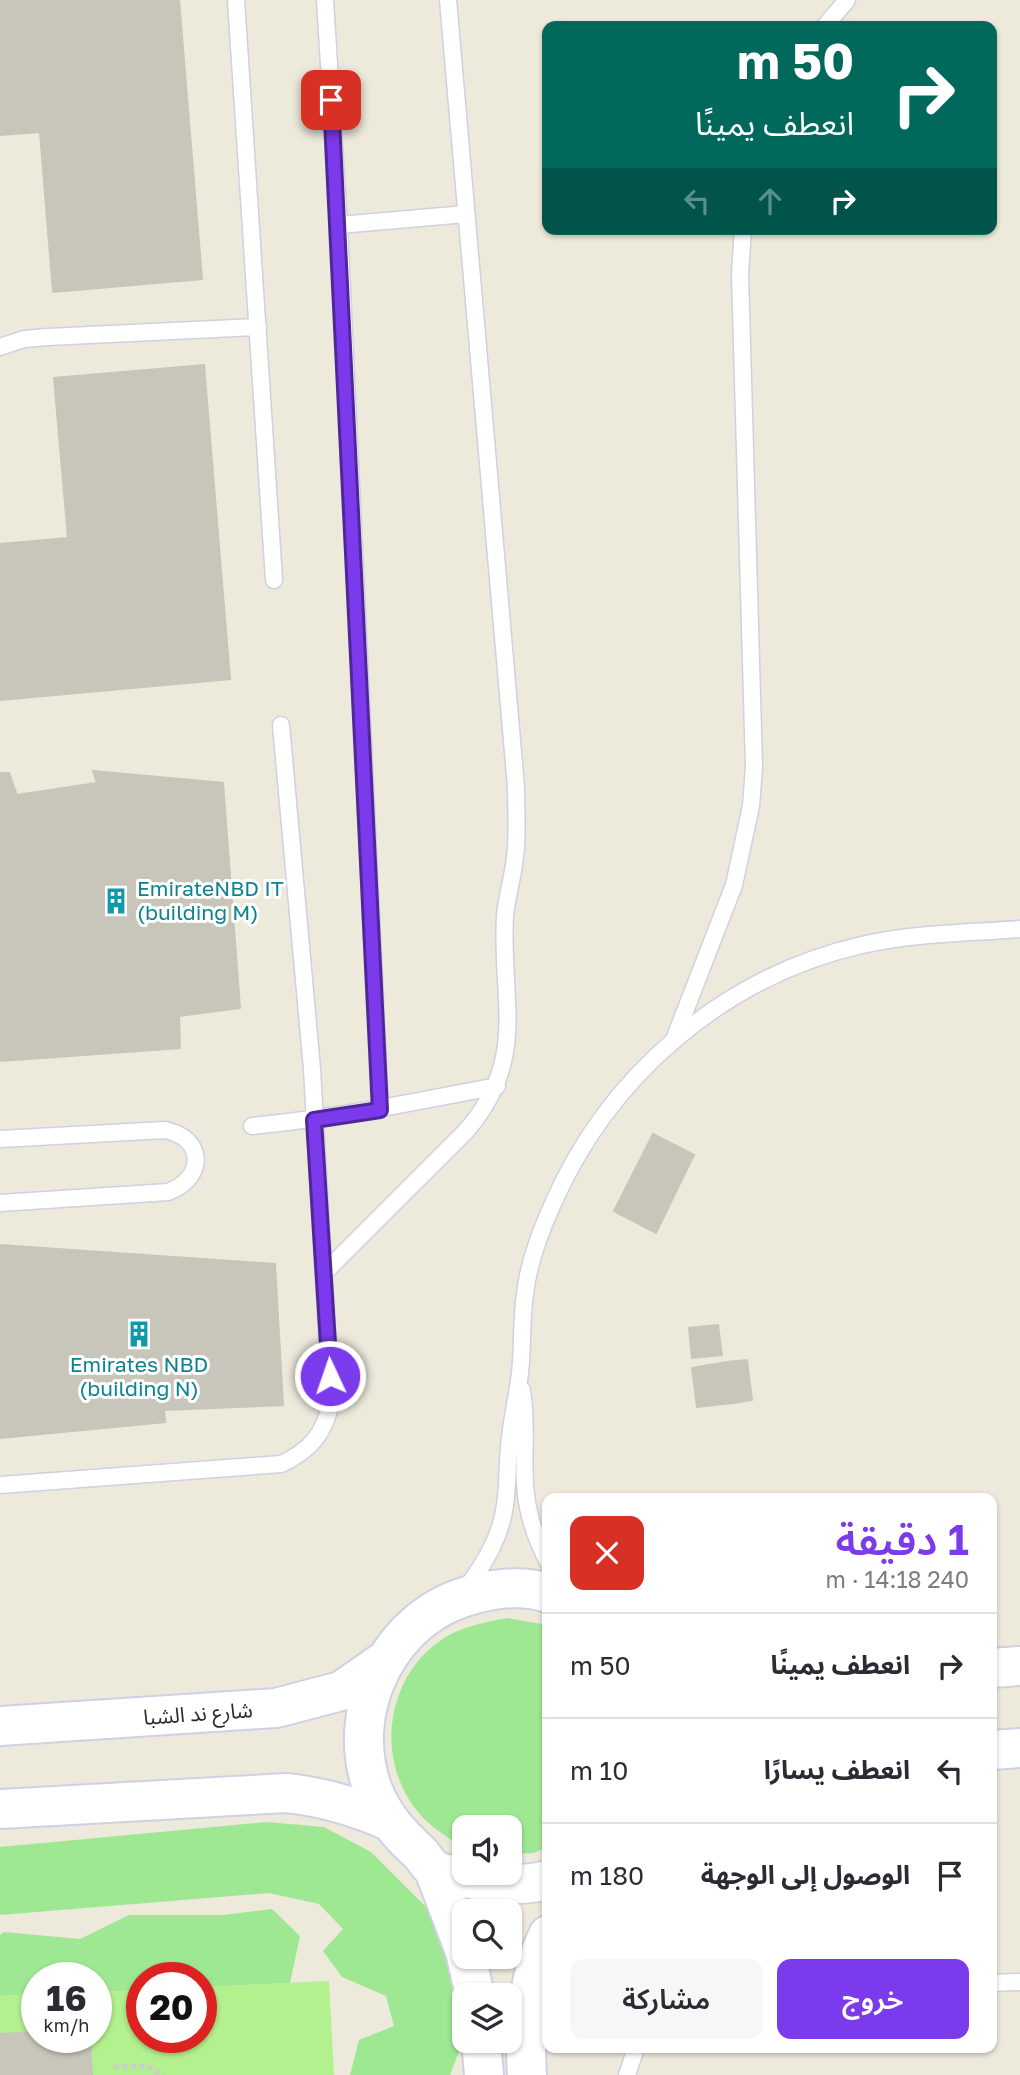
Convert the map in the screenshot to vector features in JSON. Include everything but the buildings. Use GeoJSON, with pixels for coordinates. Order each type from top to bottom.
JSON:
{"type":"FeatureCollection","features":[{"type":"Feature","properties":{"kind":"main road"},"geometry":{"type":"LineString","coordinates":[[452,1917],[434,1870],[389,1821],[373,1790],[365,1758],[364,1724],[371,1691],[384,1661],[416,1623],[437,1609],[459,1598],[498,1588],[542,1591]]}},
{"type":"Feature","properties":{"kind":"main road","name":"شارع ند الشبا"},"geometry":{"type":"LineString","coordinates":[[0,1726],[276,1708],[341,1691],[384,1661]]}},
{"type":"Feature","properties":{"kind":"main road"},"geometry":{"type":"LineString","coordinates":[[997,1668],[1020,1666]]}},
{"type":"Feature","properties":{"kind":"main road"},"geometry":{"type":"LineString","coordinates":[[997,1750],[1020,1748]]}},
{"type":"Feature","properties":{"kind":"main road"},"geometry":{"type":"LineString","coordinates":[[0,1809],[287,1793],[351,1805],[389,1821]]}},
{"type":"Feature","properties":{"kind":"main road"},"geometry":{"type":"LineString","coordinates":[[434,1870],[502,1885],[542,1882]]}},
{"type":"Feature","properties":{"kind":"main road"},"geometry":{"type":"LineString","coordinates":[[527,2075],[526,2026],[529,1998],[542,1952]]}},
{"type":"Feature","properties":{"kind":"main road"},"geometry":{"type":"LineString","coordinates":[[482,2053],[484,2075]]}},
{"type":"Feature","properties":{"kind":"lane"},"geometry":{"type":"LineString","coordinates":[[236,0],[274,580]]}},
{"type":"Feature","properties":{"kind":"lane"},"geometry":{"type":"LineString","coordinates":[[325,0],[339,225],[380,1110]]}},
{"type":"Feature","properties":{"kind":"lane"},"geometry":{"type":"LineString","coordinates":[[324,1273],[484,1110],[497,1086],[505,1060],[508,1034],[505,916],[516,857],[516,787],[448,0]]}},
{"type":"Feature","properties":{"kind":"lane"},"geometry":{"type":"LineString","coordinates":[[829,21],[847,0]]}},
{"type":"Feature","properties":{"kind":"lane"},"geometry":{"type":"LineString","coordinates":[[339,225],[467,214]]}},
{"type":"Feature","properties":{"kind":"lane"},"geometry":{"type":"LineString","coordinates":[[675,1037],[734,885],[748,819],[754,766],[740,274],[743,235]]}},
{"type":"Feature","properties":{"kind":"lane"},"geometry":{"type":"LineString","coordinates":[[0,347],[24,339],[48,337],[258,327]]}},
{"type":"Feature","properties":{"kind":"lane"},"geometry":{"type":"LineString","coordinates":[[0,1485],[281,1464],[310,1447],[328,1418],[331,1402],[314,1120],[281,726]]}},
{"type":"Feature","properties":{"kind":"lane"},"geometry":{"type":"LineString","coordinates":[[459,1598],[488,1555],[505,1507],[508,1450],[520,1375],[525,1293],[545,1223],[559,1188],[611,1105],[675,1037],[744,990],[782,972],[820,957],[902,937],[1020,929]]}},
{"type":"Feature","properties":{"kind":"lane"},"geometry":{"type":"LineString","coordinates":[[252,1126],[380,1110],[497,1086]]}},
{"type":"Feature","properties":{"kind":"lane"},"geometry":{"type":"LineString","coordinates":[[0,1139],[165,1130],[180,1133],[191,1144],[196,1159],[193,1174],[183,1186],[168,1192],[0,1203]]}},
{"type":"Feature","properties":{"kind":"lane"},"geometry":{"type":"LineString","coordinates":[[520,1375],[525,1413],[529,1514],[542,1551]]}},
{"type":"Feature","properties":{"kind":"lane"},"geometry":{"type":"LineString","coordinates":[[997,1983],[1020,1982]]}},
{"type":"Feature","properties":{"kind":"lane"},"geometry":{"type":"LineString","coordinates":[[627,2075],[634,2053]]}},
{"type":"Feature","properties":{"kind":"path"},"geometry":{"type":"LineString","coordinates":[[114,2067],[147,2066],[163,2075]]}},
{"type":"Feature","properties":{"kind":"green space"},"geometry":{"type":"Polygon","coordinates":[[[507,1618],[542,1624],[542,1849],[533,1853],[522,1853],[522,1815],[452,1815],[452,1840],[416,1810],[402,1787],[394,1762],[394,1710],[403,1685],[417,1662],[437,1643],[453,1633],[507,1618]]]}},
{"type":"Feature","properties":{"kind":"green space"},"geometry":{"type":"Polygon","coordinates":[[[267,1822],[324,1827],[371,1852],[427,1908],[447,1951],[452,1989],[452,2053],[458,2053],[450,2075],[350,2075],[359,2040],[394,2026],[386,1996],[342,1977],[323,1951],[343,1929],[319,1904],[269,1893],[0,1915],[0,1847],[267,1822]]]}},
{"type":"Feature","properties":{"kind":"green space"},"geometry":{"type":"Polygon","coordinates":[[[272,1909],[300,1936],[290,1983],[217,1986],[217,1962],[126,1962],[126,1991],[112,1991],[112,1962],[21,1962],[21,1995],[0,1996],[0,1935],[4,1932],[80,1939],[129,1915],[222,1915],[272,1909]]]}},
{"type":"Feature","properties":{"kind":"green space"},"geometry":{"type":"Polygon","coordinates":[[[329,1981],[334,2075],[0,2075],[0,1996],[21,1995],[21,2053],[112,2053],[112,1991],[126,1991],[126,2053],[217,2053],[217,1986],[329,1981]]]}},
{"type":"Feature","properties":{"kind":"place","name":"EmirateNBD IT (building M)"},"geometry":{"type":"Point","coordinates":[116,901]}},
{"type":"Feature","properties":{"kind":"place","name":"Emirates NBD (building N)"},"geometry":{"type":"Point","coordinates":[139,1334]}},
{"type":"Feature","properties":{"kind":"route"},"geometry":{"type":"LineString","coordinates":[[330,1376],[314,1120],[380,1110],[331,100]]}}]}
